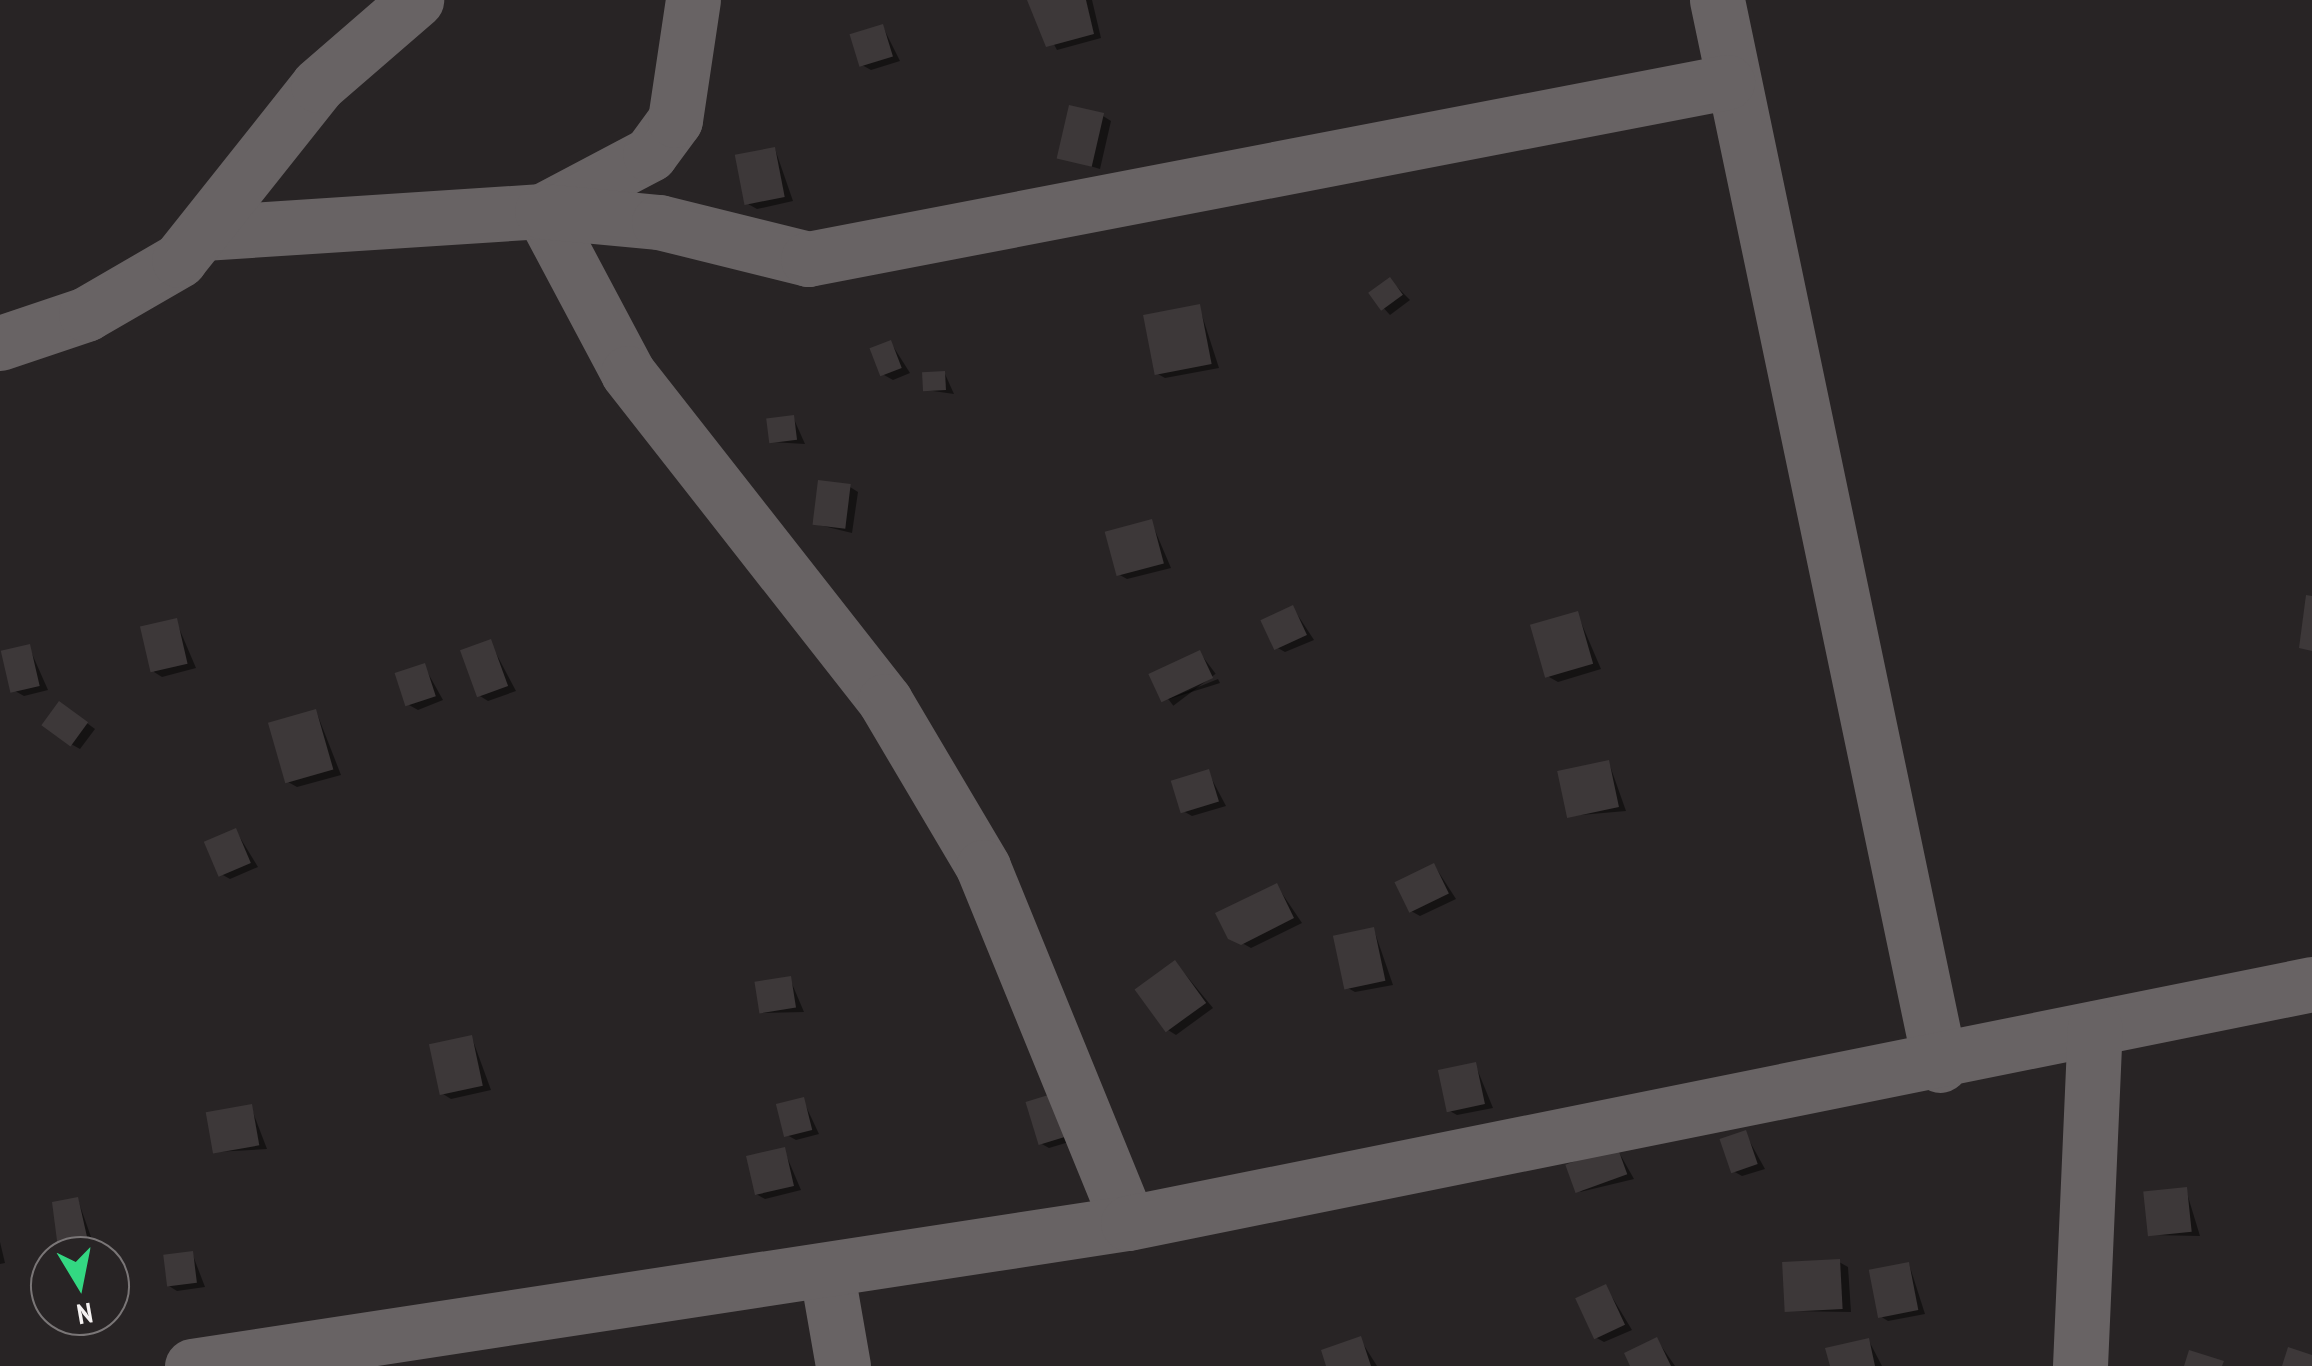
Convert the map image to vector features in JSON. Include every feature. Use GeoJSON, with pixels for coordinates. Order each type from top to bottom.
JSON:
{"type":"FeatureCollection","features":[{"type":"Feature","properties":{"kind":"street"},"geometry":{"type":"LineString","coordinates":[[0,342],[86,314],[178,260],[318,84],[416,0]]}},
{"type":"Feature","properties":{"kind":"street"},"geometry":{"type":"LineString","coordinates":[[542,211],[650,154],[675,120],[693,0]]}},
{"type":"Feature","properties":{"kind":"street"},"geometry":{"type":"LineString","coordinates":[[1717,0],[1728,82],[1940,1065]]}},
{"type":"Feature","properties":{"kind":"street"},"geometry":{"type":"LineString","coordinates":[[203,232],[542,211],[659,222],[808,259],[1728,82]]}},
{"type":"Feature","properties":{"kind":"street"},"geometry":{"type":"LineString","coordinates":[[542,211],[628,372],[884,701],[983,866],[1128,1223]]}},
{"type":"Feature","properties":{"kind":"street"},"geometry":{"type":"LineString","coordinates":[[192,1366],[828,1274],[1128,1223],[1940,1065],[2095,1028],[2312,984]]}},
{"type":"Feature","properties":{"kind":"street"},"geometry":{"type":"LineString","coordinates":[[2080,1366],[2095,1028]]}},
{"type":"Feature","properties":{"kind":"street"},"geometry":{"type":"LineString","coordinates":[[828,1274],[843,1366]]}},
{"type":"Feature","properties":{"kind":"building"},"geometry":{"type":"Polygon","coordinates":[[[1027,0],[1086,0],[1094,34],[1046,47],[1027,0]]]}},
{"type":"Feature","properties":{"kind":"building"},"geometry":{"type":"Polygon","coordinates":[[[883,24],[893,57],[859,67],[850,34],[883,24]]]}},
{"type":"Feature","properties":{"kind":"building"},"geometry":{"type":"Polygon","coordinates":[[[1069,105],[1104,113],[1092,167],[1057,159],[1069,105]]]}},
{"type":"Feature","properties":{"kind":"building"},"geometry":{"type":"Polygon","coordinates":[[[775,147],[785,197],[744,205],[735,155],[775,147]]]}},
{"type":"Feature","properties":{"kind":"building"},"geometry":{"type":"Polygon","coordinates":[[[1390,277],[1403,295],[1381,311],[1368,293],[1390,277]]]}},
{"type":"Feature","properties":{"kind":"building"},"geometry":{"type":"Polygon","coordinates":[[[1200,304],[1212,364],[1155,375],[1143,315],[1200,304]]]}},
{"type":"Feature","properties":{"kind":"building"},"geometry":{"type":"Polygon","coordinates":[[[891,340],[902,368],[880,376],[870,348],[891,340]]]}},
{"type":"Feature","properties":{"kind":"building"},"geometry":{"type":"Polygon","coordinates":[[[945,371],[946,390],[923,391],[922,372],[945,371]]]}},
{"type":"Feature","properties":{"kind":"building"},"geometry":{"type":"Polygon","coordinates":[[[794,415],[797,440],[769,443],[766,418],[794,415]]]}},
{"type":"Feature","properties":{"kind":"building"},"geometry":{"type":"Polygon","coordinates":[[[818,480],[851,484],[845,529],[813,525],[818,480]]]}},
{"type":"Feature","properties":{"kind":"building"},"geometry":{"type":"Polygon","coordinates":[[[1152,519],[1164,563],[1117,576],[1105,532],[1152,519]]]}},
{"type":"Feature","properties":{"kind":"building"},"geometry":{"type":"Polygon","coordinates":[[[2306,595],[2312,596],[2312,651],[2299,648],[2306,595]]]}},
{"type":"Feature","properties":{"kind":"building"},"geometry":{"type":"Polygon","coordinates":[[[1293,605],[1307,635],[1274,650],[1260,620],[1293,605]]]}},
{"type":"Feature","properties":{"kind":"building"},"geometry":{"type":"Polygon","coordinates":[[[1578,611],[1593,664],[1545,678],[1530,625],[1578,611]]]}},
{"type":"Feature","properties":{"kind":"building"},"geometry":{"type":"Polygon","coordinates":[[[177,618],[188,664],[151,672],[140,627],[177,618]]]}},
{"type":"Feature","properties":{"kind":"building"},"geometry":{"type":"Polygon","coordinates":[[[491,639],[508,686],[477,697],[460,650],[491,639]]]}},
{"type":"Feature","properties":{"kind":"building"},"geometry":{"type":"Polygon","coordinates":[[[30,644],[40,686],[10,693],[1,651],[30,644]]]}},
{"type":"Feature","properties":{"kind":"building"},"geometry":{"type":"Polygon","coordinates":[[[1200,650],[1213,678],[1161,702],[1148,674],[1200,650]]]}},
{"type":"Feature","properties":{"kind":"building"},"geometry":{"type":"Polygon","coordinates":[[[425,663],[436,696],[405,706],[395,673],[425,663]]]}},
{"type":"Feature","properties":{"kind":"building"},"geometry":{"type":"Polygon","coordinates":[[[59,701],[88,722],[70,746],[41,725],[59,701]]]}},
{"type":"Feature","properties":{"kind":"building"},"geometry":{"type":"Polygon","coordinates":[[[316,709],[333,770],[285,783],[268,723],[316,709]]]}},
{"type":"Feature","properties":{"kind":"building"},"geometry":{"type":"Polygon","coordinates":[[[1609,760],[1619,807],[1567,818],[1557,771],[1609,760]]]}},
{"type":"Feature","properties":{"kind":"building"},"geometry":{"type":"Polygon","coordinates":[[[1209,769],[1219,802],[1181,813],[1171,781],[1209,769]]]}},
{"type":"Feature","properties":{"kind":"building"},"geometry":{"type":"Polygon","coordinates":[[[236,828],[251,863],[219,877],[204,842],[236,828]]]}},
{"type":"Feature","properties":{"kind":"building"},"geometry":{"type":"Polygon","coordinates":[[[1434,863],[1449,894],[1409,913],[1394,882],[1434,863]]]}},
{"type":"Feature","properties":{"kind":"building"},"geometry":{"type":"Polygon","coordinates":[[[1277,883],[1294,918],[1241,945],[1228,939],[1215,913],[1277,883]]]}},
{"type":"Feature","properties":{"kind":"building"},"geometry":{"type":"Polygon","coordinates":[[[1374,927],[1385,981],[1344,990],[1333,936],[1374,927]]]}},
{"type":"Feature","properties":{"kind":"building"},"geometry":{"type":"Polygon","coordinates":[[[1175,960],[1206,1003],[1166,1032],[1135,989],[1175,960]]]}},
{"type":"Feature","properties":{"kind":"building"},"geometry":{"type":"Polygon","coordinates":[[[791,976],[796,1008],[759,1013],[754,982],[791,976]]]}},
{"type":"Feature","properties":{"kind":"building"},"geometry":{"type":"Polygon","coordinates":[[[472,1035],[483,1086],[440,1095],[429,1044],[472,1035]]]}},
{"type":"Feature","properties":{"kind":"building"},"geometry":{"type":"Polygon","coordinates":[[[1476,1062],[1485,1104],[1447,1112],[1438,1070],[1476,1062]]]}},
{"type":"Feature","properties":{"kind":"building"},"geometry":{"type":"Polygon","coordinates":[[[1058,1092],[1071,1135],[1039,1145],[1025,1102],[1058,1092]]]}},
{"type":"Feature","properties":{"kind":"building"},"geometry":{"type":"Polygon","coordinates":[[[804,1097],[812,1130],[784,1137],[776,1104],[804,1097]]]}},
{"type":"Feature","properties":{"kind":"building"},"geometry":{"type":"Polygon","coordinates":[[[252,1104],[259,1145],[213,1154],[206,1112],[252,1104]]]}},
{"type":"Feature","properties":{"kind":"building"},"geometry":{"type":"Polygon","coordinates":[[[1746,1130],[1758,1164],[1731,1173],[1720,1139],[1746,1130]]]}},
{"type":"Feature","properties":{"kind":"building"},"geometry":{"type":"Polygon","coordinates":[[[1617,1146],[1627,1174],[1576,1193],[1565,1165],[1617,1146]]]}},
{"type":"Feature","properties":{"kind":"building"},"geometry":{"type":"Polygon","coordinates":[[[785,1147],[794,1186],[755,1195],[746,1156],[785,1147]]]}},
{"type":"Feature","properties":{"kind":"building"},"geometry":{"type":"Polygon","coordinates":[[[2187,1187],[2192,1232],[2148,1236],[2143,1192],[2187,1187]]]}},
{"type":"Feature","properties":{"kind":"building"},"geometry":{"type":"Polygon","coordinates":[[[78,1197],[87,1236],[56,1236],[52,1202],[78,1197]]]}},
{"type":"Feature","properties":{"kind":"building"},"geometry":{"type":"Polygon","coordinates":[[[193,1251],[197,1283],[167,1286],[163,1255],[193,1251]]]}},
{"type":"Feature","properties":{"kind":"building"},"geometry":{"type":"Polygon","coordinates":[[[1840,1259],[1843,1309],[1785,1312],[1782,1262],[1840,1259]]]}},
{"type":"Feature","properties":{"kind":"building"},"geometry":{"type":"Polygon","coordinates":[[[1909,1262],[1918,1310],[1878,1318],[1869,1270],[1909,1262]]]}},
{"type":"Feature","properties":{"kind":"building"},"geometry":{"type":"Polygon","coordinates":[[[1606,1284],[1625,1325],[1594,1339],[1575,1298],[1606,1284]]]}},
{"type":"Feature","properties":{"kind":"building"},"geometry":{"type":"Polygon","coordinates":[[[1361,1336],[1371,1366],[1326,1366],[1321,1350],[1361,1336]]]}},
{"type":"Feature","properties":{"kind":"building"},"geometry":{"type":"Polygon","coordinates":[[[1657,1337],[1671,1366],[1630,1366],[1624,1353],[1657,1337]]]}},
{"type":"Feature","properties":{"kind":"building"},"geometry":{"type":"Polygon","coordinates":[[[1869,1338],[1875,1366],[1830,1366],[1825,1348],[1869,1338]]]}},
{"type":"Feature","properties":{"kind":"building"},"geometry":{"type":"Polygon","coordinates":[[[2288,1347],[2312,1355],[2312,1366],[2282,1366],[2288,1347]]]}},
{"type":"Feature","properties":{"kind":"building"},"geometry":{"type":"Polygon","coordinates":[[[2189,1350],[2224,1361],[2222,1366],[2184,1366],[2189,1350]]]}}]}
